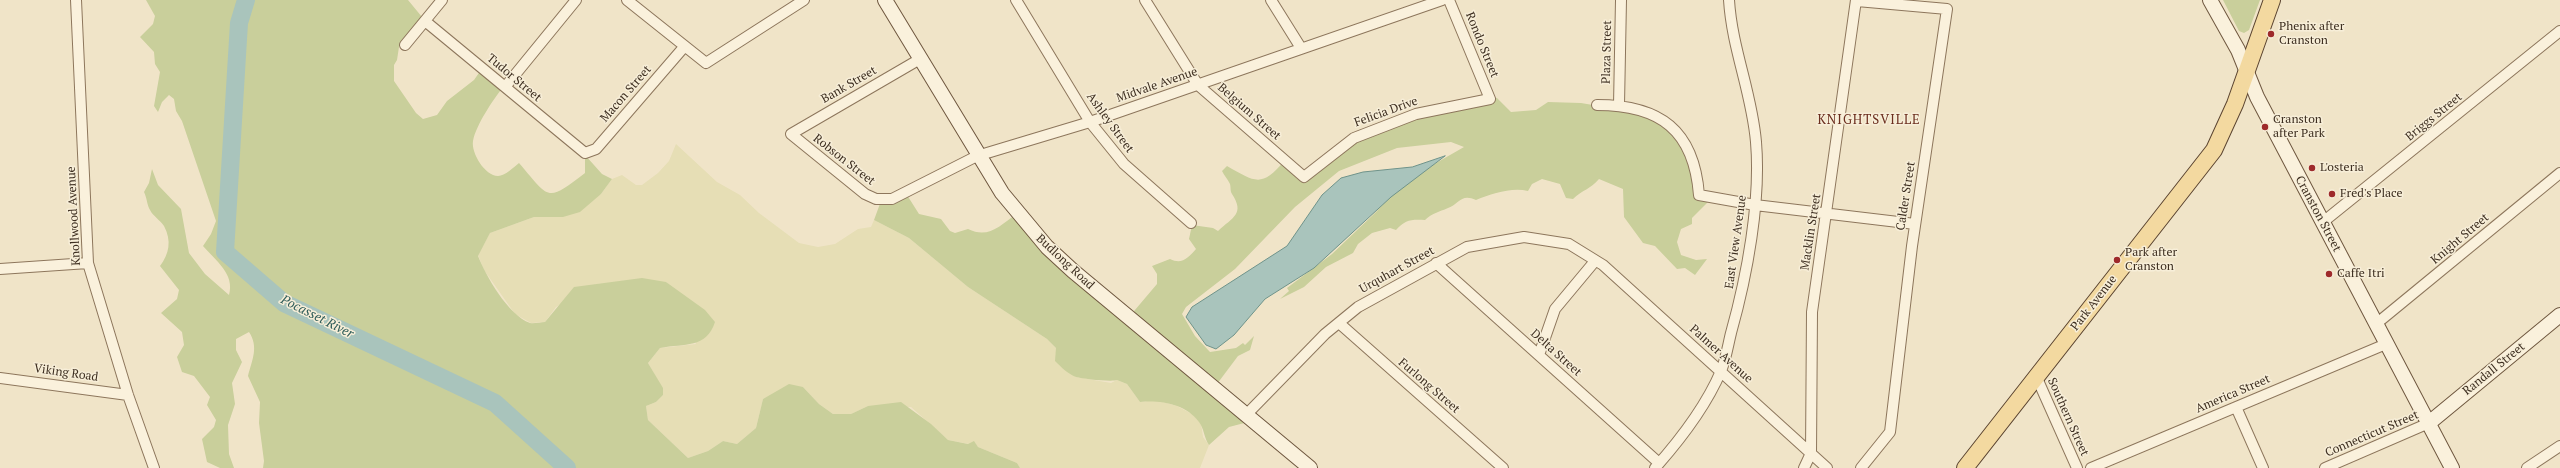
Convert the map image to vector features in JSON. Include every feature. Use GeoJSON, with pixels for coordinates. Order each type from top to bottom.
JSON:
{"type":"FeatureCollection","features":[{"type":"Feature","properties":{"kind":"main road","name":"Budlong Road"},"geometry":{"type":"LineString","coordinates":[[884,0],[977,156],[1012,207],[1060,260],[1310,468]]}},
{"type":"Feature","properties":{"kind":"main road","name":"Cranston Street"},"geometry":{"type":"LineString","coordinates":[[2210,0],[2246,70],[2257,97],[2452,468]]}},
{"type":"Feature","properties":{"kind":"main road","name":"Park Avenue"},"geometry":{"type":"LineString","coordinates":[[1965,468],[2214,150],[2230,116],[2272,0]]}},
{"type":"Feature","properties":{"kind":"main road","name":"Randall Street"},"geometry":{"type":"LineString","coordinates":[[2429,423],[2560,316]]}},
{"type":"Feature","properties":{"kind":"street","name":"Knollwood Avenue"},"geometry":{"type":"LineString","coordinates":[[76,0],[88,263],[128,395],[154,468]]}},
{"type":"Feature","properties":{"kind":"street"},"geometry":{"type":"LineString","coordinates":[[404,45],[442,0]]}},
{"type":"Feature","properties":{"kind":"street"},"geometry":{"type":"LineString","coordinates":[[505,87],[576,0]]}},
{"type":"Feature","properties":{"kind":"street"},"geometry":{"type":"LineString","coordinates":[[627,0],[706,64],[804,0]]}},
{"type":"Feature","properties":{"kind":"street","name":"Ashley Street"},"geometry":{"type":"LineString","coordinates":[[1016,0],[1090,122],[1124,164],[1191,223]]}},
{"type":"Feature","properties":{"kind":"street","name":"Belgium Street"},"geometry":{"type":"LineString","coordinates":[[1145,0],[1198,84],[1304,176]]}},
{"type":"Feature","properties":{"kind":"street"},"geometry":{"type":"LineString","coordinates":[[1271,0],[1301,48]]}},
{"type":"Feature","properties":{"kind":"street","name":"Midvale Avenue"},"geometry":{"type":"LineString","coordinates":[[885,200],[903,194],[977,156],[1090,122],[1442,0]]}},
{"type":"Feature","properties":{"kind":"street","name":"Rondo Street"},"geometry":{"type":"LineString","coordinates":[[1449,0],[1490,99]]}},
{"type":"Feature","properties":{"kind":"street","name":"Plaza Street"},"geometry":{"type":"LineString","coordinates":[[1619,105],[1621,0]]}},
{"type":"Feature","properties":{"kind":"street","name":"East View Avenue"},"geometry":{"type":"LineString","coordinates":[[1657,466],[1693,419],[1721,371],[1742,294],[1755,205],[1756,142],[1752,112],[1730,28],[1729,0]]}},
{"type":"Feature","properties":{"kind":"street","name":"Macklin Street"},"geometry":{"type":"LineString","coordinates":[[1804,468],[1811,453],[1812,312],[1828,213],[1856,1]]}},
{"type":"Feature","properties":{"kind":"street","name":"Calder Street"},"geometry":{"type":"LineString","coordinates":[[1856,1],[1947,9],[1915,224],[1890,432],[1861,468]]}},
{"type":"Feature","properties":{"kind":"street","name":"Tudor Street"},"geometry":{"type":"LineString","coordinates":[[425,21],[586,153]]}},
{"type":"Feature","properties":{"kind":"street","name":"Briggs Street"},"geometry":{"type":"LineString","coordinates":[[2323,222],[2560,31]]}},
{"type":"Feature","properties":{"kind":"street","name":"Macon Street"},"geometry":{"type":"LineString","coordinates":[[586,153],[596,149],[684,47]]}},
{"type":"Feature","properties":{"kind":"street","name":"Bank Street"},"geometry":{"type":"LineString","coordinates":[[791,134],[920,59]]}},
{"type":"Feature","properties":{"kind":"street","name":"Felicia Drive"},"geometry":{"type":"LineString","coordinates":[[1304,176],[1354,138],[1416,114],[1490,99]]}},
{"type":"Feature","properties":{"kind":"street"},"geometry":{"type":"LineString","coordinates":[[1597,105],[1619,105],[1658,116],[1678,133],[1689,149],[1697,172],[1699,195],[1755,205],[1915,224]]}},
{"type":"Feature","properties":{"kind":"street","name":"Robson Street"},"geometry":{"type":"LineString","coordinates":[[791,134],[865,194],[885,200]]}},
{"type":"Feature","properties":{"kind":"street","name":"Knight Street"},"geometry":{"type":"LineString","coordinates":[[2376,324],[2560,173]]}},
{"type":"Feature","properties":{"kind":"street","name":"Urquhart Street"},"geometry":{"type":"LineString","coordinates":[[1246,414],[1338,323],[1358,307],[1467,247],[1524,237],[1569,244],[1595,261]]}},
{"type":"Feature","properties":{"kind":"street"},"geometry":{"type":"LineString","coordinates":[[1538,355],[1555,310],[1595,261]]}},
{"type":"Feature","properties":{"kind":"street","name":"Palmer Avenue"},"geometry":{"type":"LineString","coordinates":[[1595,261],[1721,371],[1827,468]]}},
{"type":"Feature","properties":{"kind":"street"},"geometry":{"type":"LineString","coordinates":[[0,269],[88,263]]}},
{"type":"Feature","properties":{"kind":"street","name":"Delta Street"},"geometry":{"type":"LineString","coordinates":[[1436,263],[1538,355],[1657,466]]}},
{"type":"Feature","properties":{"kind":"street","name":"Furlong Street"},"geometry":{"type":"LineString","coordinates":[[1338,323],[1503,468]]}},
{"type":"Feature","properties":{"kind":"street","name":"America Street"},"geometry":{"type":"LineString","coordinates":[[2091,468],[2386,344]]}},
{"type":"Feature","properties":{"kind":"street","name":"Southern Street"},"geometry":{"type":"LineString","coordinates":[[2036,376],[2077,468]]}},
{"type":"Feature","properties":{"kind":"street","name":"Viking Road"},"geometry":{"type":"LineString","coordinates":[[0,378],[128,395]]}},
{"type":"Feature","properties":{"kind":"street"},"geometry":{"type":"LineString","coordinates":[[2236,407],[2263,468]]}},
{"type":"Feature","properties":{"kind":"street","name":"Connecticut Street"},"geometry":{"type":"LineString","coordinates":[[2325,468],[2429,423]]}},
{"type":"Feature","properties":{"kind":"street"},"geometry":{"type":"LineString","coordinates":[[2527,468],[2560,446]]}},
{"type":"Feature","properties":{"kind":"shaded area"},"geometry":{"type":"Polygon","coordinates":[[[676,144],[717,182],[740,195],[759,213],[799,243],[818,247],[835,244],[858,229],[871,227],[874,220],[909,238],[968,287],[1047,339],[1056,348],[1056,361],[1076,377],[1111,383],[1117,380],[1127,384],[1140,402],[1156,400],[1177,406],[1192,414],[1201,423],[1203,437],[1209,445],[1200,468],[1020,468],[1017,463],[978,447],[974,442],[969,444],[948,440],[911,407],[868,406],[851,414],[833,414],[819,404],[803,387],[763,399],[756,428],[737,444],[723,441],[708,451],[688,458],[648,420],[646,406],[656,402],[663,395],[663,389],[648,363],[660,348],[696,344],[674,290],[666,282],[596,284],[556,307],[545,322],[531,323],[515,314],[484,270],[478,255],[490,233],[534,217],[563,217],[601,194],[612,179],[622,175],[636,185],[642,185],[658,173],[669,161],[676,144]]]}},
{"type":"Feature","properties":{"kind":"green space"},"geometry":{"type":"Polygon","coordinates":[[[146,0],[408,0],[422,17],[399,47],[397,60],[394,65],[394,81],[416,113],[423,119],[437,115],[447,101],[474,80],[481,70],[503,87],[481,120],[473,141],[474,152],[480,163],[488,172],[493,175],[501,176],[519,163],[543,190],[549,193],[555,193],[585,173],[585,155],[602,174],[612,179],[601,194],[580,212],[563,217],[534,217],[490,233],[478,256],[486,274],[506,304],[522,319],[530,323],[545,322],[574,287],[642,278],[666,282],[705,310],[715,322],[711,331],[700,341],[686,345],[660,348],[648,363],[663,388],[663,395],[656,402],[646,406],[648,420],[688,458],[708,451],[723,441],[737,444],[756,428],[763,399],[789,384],[803,387],[819,404],[833,414],[851,414],[868,406],[901,402],[931,424],[948,440],[968,444],[974,441],[978,447],[1017,463],[1020,468],[263,468],[264,461],[259,423],[260,402],[248,376],[254,354],[254,343],[249,332],[236,339],[236,350],[242,362],[232,383],[235,404],[228,425],[229,454],[234,468],[220,468],[207,462],[202,439],[214,427],[216,420],[207,405],[210,397],[194,376],[182,372],[177,357],[184,345],[182,332],[161,313],[177,299],[179,290],[160,266],[166,257],[169,242],[164,226],[148,206],[144,192],[149,183],[152,169],[158,185],[181,209],[189,253],[205,274],[229,295],[230,287],[227,274],[203,246],[211,234],[216,221],[182,121],[176,111],[174,99],[169,95],[162,102],[158,112],[154,106],[160,72],[155,64],[154,52],[140,37],[153,24],[155,16],[146,0]]]}},
{"type":"Feature","properties":{"kind":"green space"},"geometry":{"type":"Polygon","coordinates":[[[2223,0],[2260,0],[2249,30],[2244,33],[2239,31],[2223,0]]]}},
{"type":"Feature","properties":{"kind":"green space"},"geometry":{"type":"Polygon","coordinates":[[[1491,97],[1497,98],[1511,112],[1536,110],[1548,102],[1581,103],[1658,116],[1679,134],[1699,195],[1710,200],[1692,218],[1692,224],[1681,229],[1677,242],[1681,255],[1696,260],[1707,259],[1695,275],[1685,268],[1677,269],[1655,246],[1643,243],[1624,217],[1623,189],[1599,179],[1573,199],[1566,198],[1560,184],[1542,179],[1532,184],[1528,191],[1515,190],[1495,193],[1476,200],[1471,198],[1463,198],[1452,206],[1433,214],[1425,220],[1409,221],[1402,224],[1396,230],[1390,228],[1372,233],[1358,244],[1353,253],[1326,267],[1304,287],[1280,299],[1289,291],[1287,288],[1332,254],[1376,212],[1403,182],[1464,147],[1451,142],[1397,148],[1339,171],[1295,207],[1235,269],[1186,307],[1182,314],[1195,336],[1210,352],[1236,348],[1243,343],[1245,345],[1254,336],[1250,350],[1238,356],[1214,388],[1252,421],[1229,427],[1209,445],[1199,422],[1194,416],[1180,407],[1172,404],[1156,402],[1140,402],[1127,384],[1117,380],[1085,379],[1070,374],[1055,361],[1056,348],[1047,339],[968,287],[909,238],[874,220],[881,201],[907,195],[919,214],[941,219],[950,231],[955,233],[968,229],[975,232],[988,232],[999,227],[1016,214],[1129,317],[1157,284],[1157,274],[1152,266],[1170,259],[1174,261],[1184,260],[1196,249],[1189,239],[1192,225],[1213,228],[1218,231],[1236,215],[1236,201],[1231,192],[1230,184],[1222,171],[1227,166],[1245,176],[1258,180],[1264,179],[1270,175],[1284,161],[1303,176],[1358,136],[1491,97]]]}},
{"type":"Feature","properties":{"kind":"water"},"geometry":{"type":"Polygon","coordinates":[[[1445,156],[1391,197],[1314,268],[1265,299],[1234,335],[1216,349],[1206,345],[1186,317],[1192,307],[1287,246],[1322,195],[1341,178],[1363,172],[1412,167],[1445,156]]]}},
{"type":"Feature","properties":{"kind":"waterway","name":"Pocasset River"},"geometry":{"type":"LineString","coordinates":[[246,0],[239,23],[225,252],[284,303],[495,403],[567,468]]}},
{"type":"Feature","properties":{"kind":"place","name":"Phenix after Cranston"},"geometry":{"type":"Point","coordinates":[2271,34]}},
{"type":"Feature","properties":{"kind":"place","name":"Cranston after Park"},"geometry":{"type":"Point","coordinates":[2265,127]}},
{"type":"Feature","properties":{"kind":"place","name":"L'osteria"},"geometry":{"type":"Point","coordinates":[2312,168]}},
{"type":"Feature","properties":{"kind":"place","name":"Fred's Place"},"geometry":{"type":"Point","coordinates":[2332,194]}},
{"type":"Feature","properties":{"kind":"place","name":"Park after Cranston"},"geometry":{"type":"Point","coordinates":[2117,260]}},
{"type":"Feature","properties":{"kind":"place","name":"Caffe Itri"},"geometry":{"type":"Point","coordinates":[2329,274]}},
{"type":"Feature","properties":{"kind":"district","name":"KNIGHTSVILLE"},"geometry":{"type":"Point","coordinates":[1869,120]}}]}
